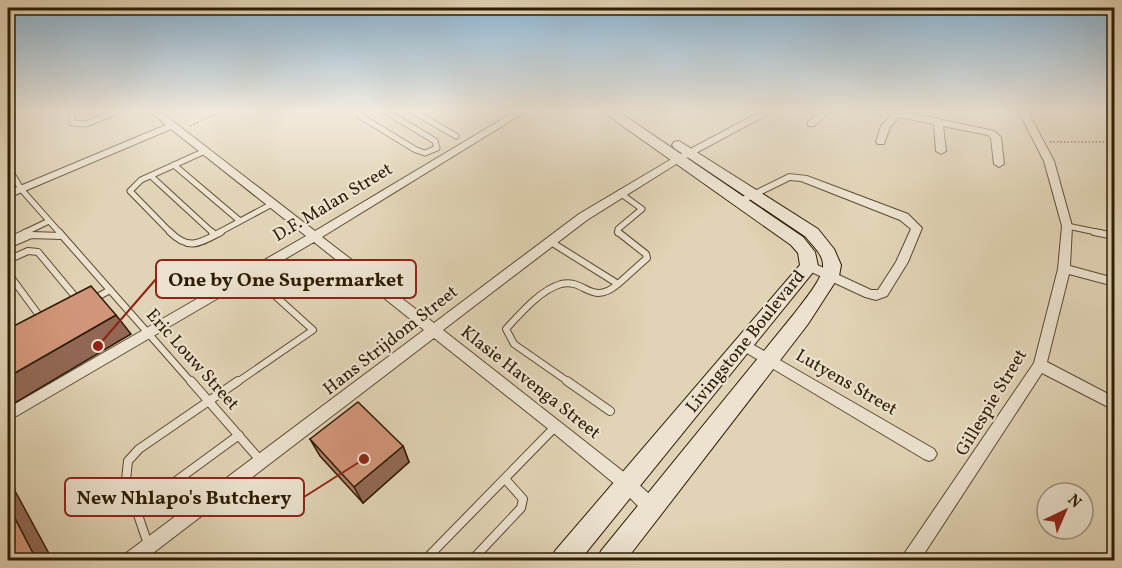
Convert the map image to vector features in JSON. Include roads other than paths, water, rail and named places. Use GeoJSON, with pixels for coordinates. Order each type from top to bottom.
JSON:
{"type":"FeatureCollection","features":[{"type":"Feature","properties":{"kind":"street"},"geometry":{"type":"LineString","coordinates":[[8,195],[148,139]]}},
{"type":"Feature","properties":{"kind":"street","name":"Klasie Havenga Street"},"geometry":{"type":"LineString","coordinates":[[189,139],[556,426],[628,485],[653,509]]}},
{"type":"Feature","properties":{"kind":"street","name":"D.F. Malan Street"},"geometry":{"type":"LineString","coordinates":[[8,415],[314,237],[477,139]]}},
{"type":"Feature","properties":{"kind":"street","name":"Livingstone Boulevard"},"geometry":{"type":"LineString","coordinates":[[610,561],[801,319],[830,276],[832,265],[822,243],[812,233],[746,197],[655,139]]}},
{"type":"Feature","properties":{"kind":"street","name":"Livingstone Boulevard"},"geometry":{"type":"LineString","coordinates":[[663,139],[684,155]]}},
{"type":"Feature","properties":{"kind":"street","name":"Hans Strijdom Street"},"geometry":{"type":"LineString","coordinates":[[131,560],[551,242],[620,193],[717,139]]}},
{"type":"Feature","properties":{"kind":"street"},"geometry":{"type":"LineString","coordinates":[[937,139],[941,151]]}},
{"type":"Feature","properties":{"kind":"street"},"geometry":{"type":"LineString","coordinates":[[996,139],[999,164]]}},
{"type":"Feature","properties":{"kind":"street","name":"Gillespie Street"},"geometry":{"type":"LineString","coordinates":[[910,561],[1040,365],[1064,268],[1067,226],[1049,161],[1038,139]]}},
{"type":"Feature","properties":{"kind":"street"},"geometry":{"type":"LineString","coordinates":[[746,197],[789,177],[803,178],[904,217],[915,224],[916,233],[884,292],[880,295],[869,294],[808,266]]}},
{"type":"Feature","properties":{"kind":"street","name":"Livingstone Boulevard"},"geometry":{"type":"LineString","coordinates":[[564,561],[745,345],[808,266],[808,256],[803,247],[746,197]]}},
{"type":"Feature","properties":{"kind":"street"},"geometry":{"type":"LineString","coordinates":[[1064,268],[1114,282]]}},
{"type":"Feature","properties":{"kind":"street","name":"Lutyens Street"},"geometry":{"type":"LineString","coordinates":[[745,345],[929,454]]}},
{"type":"Feature","properties":{"kind":"street"},"geometry":{"type":"LineString","coordinates":[[1040,365],[1114,404]]}},
{"type":"Feature","properties":{"kind":"lane"},"geometry":{"type":"LineString","coordinates":[[397,139],[425,153],[437,148],[435,141],[431,139]]}},
{"type":"Feature","properties":{"kind":"lane"},"geometry":{"type":"LineString","coordinates":[[205,151],[135,184],[130,191],[130,194],[179,241],[194,244],[272,204]]}},
{"type":"Feature","properties":{"kind":"lane"},"geometry":{"type":"LineString","coordinates":[[174,165],[240,221]]}},
{"type":"Feature","properties":{"kind":"lane","name":"Eric Louw Street"},"geometry":{"type":"LineString","coordinates":[[8,167],[21,189],[62,237],[262,463]]}},
{"type":"Feature","properties":{"kind":"lane"},"geometry":{"type":"LineString","coordinates":[[151,176],[215,235]]}},
{"type":"Feature","properties":{"kind":"lane"},"geometry":{"type":"LineString","coordinates":[[610,411],[514,344],[506,329],[558,285],[570,283],[588,293],[604,293],[618,284],[647,258],[618,233],[618,229],[642,209],[620,193]]}},
{"type":"Feature","properties":{"kind":"lane"},"geometry":{"type":"LineString","coordinates":[[8,241],[49,221]]}},
{"type":"Feature","properties":{"kind":"lane"},"geometry":{"type":"LineString","coordinates":[[1067,226],[1114,236]]}},
{"type":"Feature","properties":{"kind":"lane"},"geometry":{"type":"LineString","coordinates":[[8,245],[31,235],[62,237]]}},
{"type":"Feature","properties":{"kind":"lane"},"geometry":{"type":"LineString","coordinates":[[551,242],[618,284]]}},
{"type":"Feature","properties":{"kind":"lane"},"geometry":{"type":"LineString","coordinates":[[8,260],[28,251],[38,252],[82,305]]}},
{"type":"Feature","properties":{"kind":"lane"},"geometry":{"type":"LineString","coordinates":[[8,273],[46,325]]}},
{"type":"Feature","properties":{"kind":"lane"},"geometry":{"type":"LineString","coordinates":[[149,548],[126,480],[128,461],[139,449],[313,330],[250,273]]}},
{"type":"Feature","properties":{"kind":"lane"},"geometry":{"type":"LineString","coordinates":[[73,310],[110,290]]}},
{"type":"Feature","properties":{"kind":"lane"},"geometry":{"type":"LineString","coordinates":[[425,561],[556,426]]}},
{"type":"Feature","properties":{"kind":"lane"},"geometry":{"type":"LineString","coordinates":[[135,511],[239,435]]}},
{"type":"Feature","properties":{"kind":"lane"},"geometry":{"type":"LineString","coordinates":[[472,561],[521,508],[523,499],[505,479]]}},
{"type":"Feature","properties":{"kind":"place","name":"One by One Supermarket"},"geometry":{"type":"Point","coordinates":[98,346]}},
{"type":"Feature","properties":{"kind":"place","name":"New Nhlapo's Butchery"},"geometry":{"type":"Point","coordinates":[364,459]}}]}
